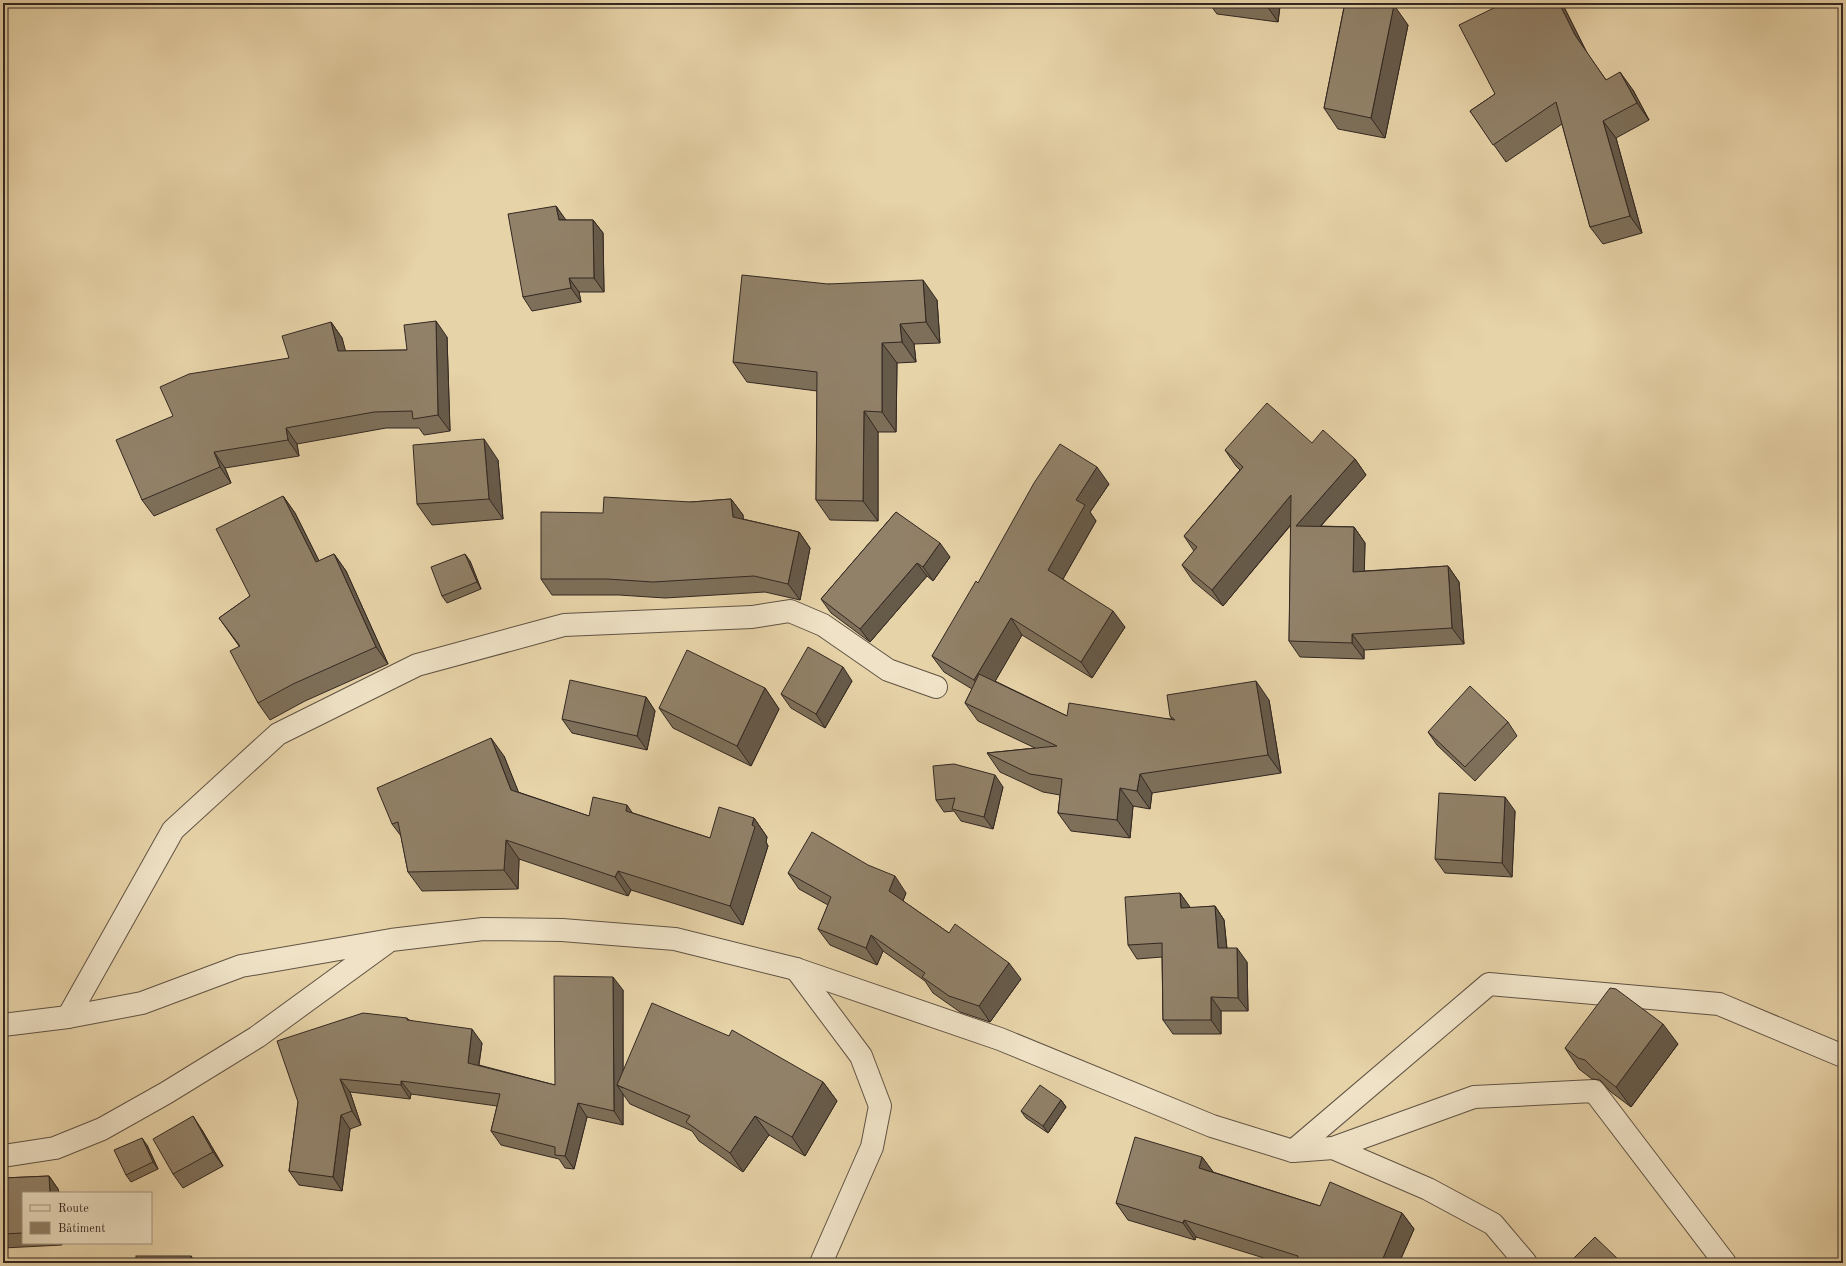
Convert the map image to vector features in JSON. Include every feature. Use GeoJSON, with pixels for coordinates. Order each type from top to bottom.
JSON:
{"type":"FeatureCollection","features":[{"type":"Feature","properties":{"kind":"street"},"geometry":{"type":"LineString","coordinates":[[68,1017],[173,830],[278,734],[417,665],[564,625],[752,617],[790,611],[823,625],[888,670],[936,687]]}},
{"type":"Feature","properties":{"kind":"street"},"geometry":{"type":"LineString","coordinates":[[3,1025],[68,1017],[142,1003],[241,966],[391,940],[483,929],[562,930],[675,939],[796,969],[1000,1039],[1212,1126],[1293,1151],[1333,1148],[1474,1097],[1594,1091],[1724,1263]]}},
{"type":"Feature","properties":{"kind":"street"},"geometry":{"type":"LineString","coordinates":[[3,1156],[55,1148],[102,1130],[166,1093],[257,1037],[391,940]]}},
{"type":"Feature","properties":{"kind":"street"},"geometry":{"type":"LineString","coordinates":[[796,969],[861,1056],[880,1106],[872,1147],[821,1263]]}},
{"type":"Feature","properties":{"kind":"street"},"geometry":{"type":"LineString","coordinates":[[1293,1151],[1489,984],[1719,1004],[1843,1056]]}},
{"type":"Feature","properties":{"kind":"street"},"geometry":{"type":"LineString","coordinates":[[1333,1148],[1428,1189],[1493,1224],[1526,1263]]}},
{"type":"Feature","properties":{"kind":"building"},"geometry":{"type":"Polygon","coordinates":[[[1345,3],[1386,3],[1394,5],[1371,118],[1324,108],[1345,3]]]}},
{"type":"Feature","properties":{"kind":"building"},"geometry":{"type":"Polygon","coordinates":[[[1504,3],[1559,3],[1575,35],[1606,80],[1620,72],[1637,103],[1603,121],[1630,216],[1590,227],[1556,102],[1493,145],[1470,111],[1495,94],[1459,25],[1504,3]]]}},
{"type":"Feature","properties":{"kind":"building"},"geometry":{"type":"Polygon","coordinates":[[[556,206],[559,220],[593,220],[594,278],[569,278],[571,288],[523,297],[508,214],[556,206]]]}},
{"type":"Feature","properties":{"kind":"building"},"geometry":{"type":"Polygon","coordinates":[[[742,275],[828,284],[923,280],[926,322],[900,324],[902,342],[882,343],[882,412],[864,411],[863,501],[816,500],[817,372],[733,362],[742,275]]]}},
{"type":"Feature","properties":{"kind":"building"},"geometry":{"type":"Polygon","coordinates":[[[436,321],[438,415],[413,419],[412,411],[374,412],[286,428],[288,440],[214,452],[220,467],[142,500],[116,440],[173,416],[160,387],[189,374],[289,358],[282,336],[331,322],[338,351],[407,350],[404,325],[436,321]]]}},
{"type":"Feature","properties":{"kind":"building"},"geometry":{"type":"Polygon","coordinates":[[[1267,403],[1312,443],[1323,430],[1355,459],[1296,526],[1354,527],[1353,572],[1448,566],[1452,628],[1352,634],[1352,643],[1289,641],[1291,495],[1212,590],[1182,565],[1197,547],[1184,536],[1243,467],[1225,450],[1267,403]]]}},
{"type":"Feature","properties":{"kind":"building"},"geometry":{"type":"Polygon","coordinates":[[[484,439],[489,499],[417,504],[413,445],[484,439]]]}},
{"type":"Feature","properties":{"kind":"building"},"geometry":{"type":"Polygon","coordinates":[[[1060,444],[1097,467],[1076,500],[1085,505],[1048,570],[1113,611],[1081,662],[1011,618],[974,680],[932,656],[976,581],[978,583],[1034,483],[1060,444]]]}},
{"type":"Feature","properties":{"kind":"building"},"geometry":{"type":"Polygon","coordinates":[[[283,496],[316,562],[334,554],[376,647],[293,684],[258,703],[230,651],[240,646],[219,618],[250,596],[216,529],[283,496]]]}},
{"type":"Feature","properties":{"kind":"building"},"geometry":{"type":"Polygon","coordinates":[[[604,497],[691,502],[731,499],[733,517],[799,532],[788,584],[754,576],[653,582],[607,579],[541,579],[541,512],[603,513],[604,497]]]}},
{"type":"Feature","properties":{"kind":"building"},"geometry":{"type":"Polygon","coordinates":[[[896,512],[940,543],[923,567],[917,563],[860,629],[821,599],[896,512]]]}},
{"type":"Feature","properties":{"kind":"building"},"geometry":{"type":"Polygon","coordinates":[[[465,554],[477,582],[442,596],[431,567],[465,554]]]}},
{"type":"Feature","properties":{"kind":"building"},"geometry":{"type":"Polygon","coordinates":[[[808,647],[843,667],[816,714],[781,694],[808,647]]]}},
{"type":"Feature","properties":{"kind":"building"},"geometry":{"type":"Polygon","coordinates":[[[687,650],[765,688],[737,746],[659,708],[687,650]]]}},
{"type":"Feature","properties":{"kind":"building"},"geometry":{"type":"Polygon","coordinates":[[[979,674],[1067,716],[1069,703],[1175,720],[1170,716],[1167,695],[1256,681],[1268,755],[1140,774],[1137,791],[1120,788],[1117,820],[1058,813],[1062,779],[1030,774],[987,753],[1057,746],[965,703],[979,674]]]}},
{"type":"Feature","properties":{"kind":"building"},"geometry":{"type":"Polygon","coordinates":[[[570,680],[646,697],[637,736],[562,719],[570,680]]]}},
{"type":"Feature","properties":{"kind":"building"},"geometry":{"type":"Polygon","coordinates":[[[1470,686],[1508,722],[1465,767],[1428,732],[1470,686]]]}},
{"type":"Feature","properties":{"kind":"building"},"geometry":{"type":"Polygon","coordinates":[[[491,738],[511,790],[589,816],[593,797],[627,805],[626,811],[710,838],[719,807],[754,818],[752,825],[755,827],[730,906],[618,871],[615,877],[506,840],[504,870],[408,872],[398,822],[392,824],[377,788],[491,738]]]}},
{"type":"Feature","properties":{"kind":"building"},"geometry":{"type":"Polygon","coordinates":[[[954,764],[995,775],[984,817],[952,809],[955,798],[936,800],[933,766],[954,764]]]}},
{"type":"Feature","properties":{"kind":"building"},"geometry":{"type":"Polygon","coordinates":[[[1439,793],[1505,797],[1502,863],[1435,859],[1439,793]]]}},
{"type":"Feature","properties":{"kind":"building"},"geometry":{"type":"Polygon","coordinates":[[[812,832],[868,865],[895,876],[889,891],[949,933],[955,924],[1009,963],[979,1006],[949,996],[922,977],[925,973],[871,935],[866,948],[818,929],[831,897],[788,873],[812,832]]]}},
{"type":"Feature","properties":{"kind":"building"},"geometry":{"type":"Polygon","coordinates":[[[1180,893],[1181,908],[1215,906],[1218,948],[1237,948],[1238,998],[1211,997],[1211,1020],[1163,1020],[1162,943],[1128,945],[1125,897],[1180,893]]]}},
{"type":"Feature","properties":{"kind":"building"},"geometry":{"type":"Polygon","coordinates":[[[554,976],[613,977],[614,1111],[578,1103],[565,1156],[555,1155],[555,1147],[491,1131],[500,1094],[401,1081],[401,1085],[340,1079],[352,1111],[341,1115],[333,1177],[289,1171],[298,1102],[277,1041],[363,1013],[407,1018],[407,1020],[472,1029],[468,1063],[555,1085],[554,976]]]}},
{"type":"Feature","properties":{"kind":"building"},"geometry":{"type":"Polygon","coordinates":[[[1610,988],[1616,989],[1663,1024],[1616,1087],[1585,1060],[1578,1058],[1565,1048],[1610,988]]]}},
{"type":"Feature","properties":{"kind":"building"},"geometry":{"type":"Polygon","coordinates":[[[652,1003],[729,1036],[732,1030],[823,1082],[792,1137],[755,1116],[730,1153],[686,1122],[690,1116],[617,1085],[652,1003]]]}},
{"type":"Feature","properties":{"kind":"building"},"geometry":{"type":"Polygon","coordinates":[[[1040,1085],[1061,1100],[1043,1126],[1021,1111],[1040,1085]]]}},
{"type":"Feature","properties":{"kind":"building"},"geometry":{"type":"Polygon","coordinates":[[[193,1116],[213,1152],[173,1174],[153,1139],[193,1116]]]}},
{"type":"Feature","properties":{"kind":"building"},"geometry":{"type":"Polygon","coordinates":[[[1135,1137],[1202,1157],[1199,1168],[1320,1206],[1330,1182],[1402,1213],[1381,1263],[1353,1263],[1341,1258],[1339,1263],[1304,1263],[1297,1260],[1298,1256],[1184,1220],[1183,1223],[1116,1203],[1135,1137]]]}},
{"type":"Feature","properties":{"kind":"building"},"geometry":{"type":"Polygon","coordinates":[[[142,1138],[153,1162],[126,1175],[114,1150],[142,1138]]]}},
{"type":"Feature","properties":{"kind":"building"},"geometry":{"type":"Polygon","coordinates":[[[49,1176],[50,1192],[22,1192],[22,1233],[3,1234],[3,1178],[49,1176]]]}},
{"type":"Feature","properties":{"kind":"building"},"geometry":{"type":"Polygon","coordinates":[[[1595,1237],[1622,1263],[1569,1263],[1595,1237]]]}},
{"type":"Feature","properties":{"kind":"building"},"geometry":{"type":"Polygon","coordinates":[[[136,1256],[191,1256],[191,1263],[136,1263],[136,1256]]]}}]}
